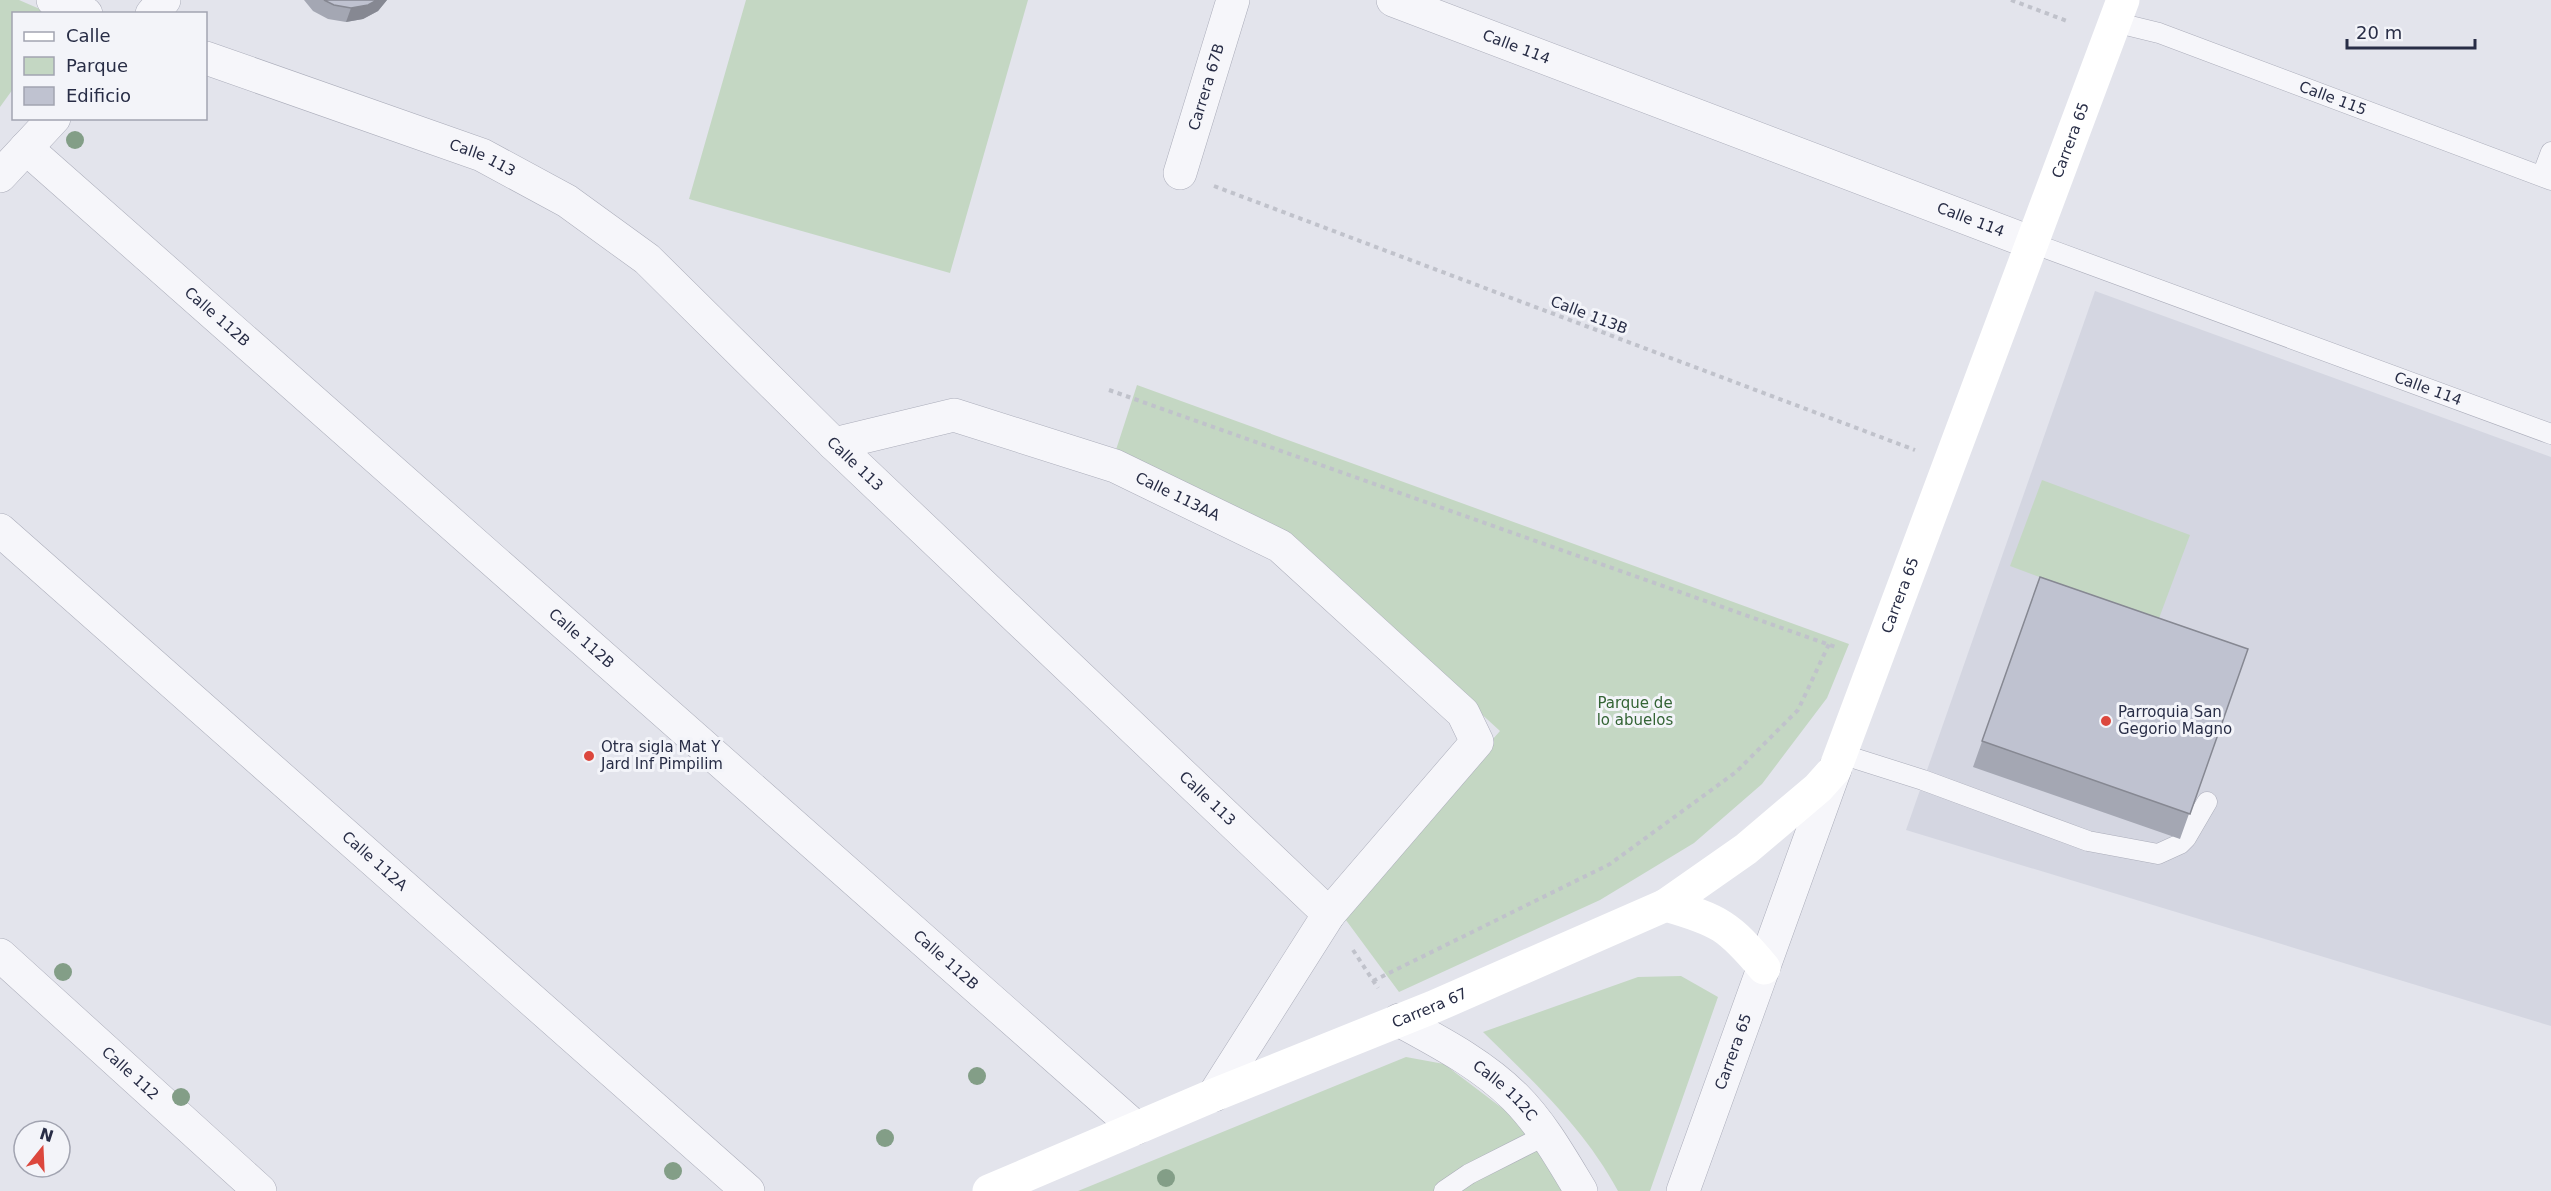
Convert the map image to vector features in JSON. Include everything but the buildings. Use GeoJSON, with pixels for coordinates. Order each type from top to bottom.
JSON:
{"type":"FeatureCollection","features":[{"type":"Feature","properties":{"kind":"main road","name":"Carrera 65"},"geometry":{"type":"LineString","coordinates":[[1838,762],[2119,11]]}},
{"type":"Feature","properties":{"kind":"main road","name":"Carrera 67"},"geometry":{"type":"LineString","coordinates":[[989,1191],[1214,1095],[1399,1020],[1666,905],[1746,849],[1818,788],[1838,762]]}},
{"type":"Feature","properties":{"kind":"main road"},"geometry":{"type":"LineString","coordinates":[[1666,905],[1698,914],[1726,927],[1764,968]]}},
{"type":"Feature","properties":{"kind":"street"},"geometry":{"type":"LineString","coordinates":[[53,0],[81,12]]}},
{"type":"Feature","properties":{"kind":"street"},"geometry":{"type":"LineString","coordinates":[[154,12],[164,0]]}},
{"type":"Feature","properties":{"kind":"street","name":"Carrera 67B"},"geometry":{"type":"LineString","coordinates":[[1180,173],[1233,0]]}},
{"type":"Feature","properties":{"kind":"street","name":"Calle 114"},"geometry":{"type":"LineString","coordinates":[[1393,0],[2032,243]]}},
{"type":"Feature","properties":{"kind":"street","name":"Calle 113"},"geometry":{"type":"LineString","coordinates":[[207,58],[482,155],[567,201],[647,259],[834,444],[1329,914]]}},
{"type":"Feature","properties":{"kind":"street"},"geometry":{"type":"LineString","coordinates":[[0,176],[52,120]]}},
{"type":"Feature","properties":{"kind":"street","name":"Calle 112B"},"geometry":{"type":"LineString","coordinates":[[26,148],[1136,1128]]}},
{"type":"Feature","properties":{"kind":"street","name":"Calle 113AA"},"geometry":{"type":"LineString","coordinates":[[834,444],[954,415],[1115,466],[1280,546],[1463,713],[1477,742],[1329,914]]}},
{"type":"Feature","properties":{"kind":"street","name":"Calle 112A"},"geometry":{"type":"LineString","coordinates":[[0,530],[748,1191]]}},
{"type":"Feature","properties":{"kind":"street","name":"Carrera 65"},"geometry":{"type":"LineString","coordinates":[[1683,1191],[1838,762]]}},
{"type":"Feature","properties":{"kind":"street"},"geometry":{"type":"LineString","coordinates":[[1214,1095],[1329,914]]}},
{"type":"Feature","properties":{"kind":"street","name":"Calle 112"},"geometry":{"type":"LineString","coordinates":[[0,955],[260,1191]]}},
{"type":"Feature","properties":{"kind":"street","name":"Calle 112C"},"geometry":{"type":"LineString","coordinates":[[1399,1020],[1468,1059],[1514,1096],[1546,1135],[1581,1191]]}},
{"type":"Feature","properties":{"kind":"lane","name":"Calle 115"},"geometry":{"type":"LineString","coordinates":[[2119,11],[2158,33],[2547,178]]}},
{"type":"Feature","properties":{"kind":"lane"},"geometry":{"type":"LineString","coordinates":[[2547,178],[2551,152]]}},
{"type":"Feature","properties":{"kind":"lane","name":"Calle 114"},"geometry":{"type":"LineString","coordinates":[[2032,243],[2551,434]]}},
{"type":"Feature","properties":{"kind":"lane"},"geometry":{"type":"LineString","coordinates":[[1838,762],[1923,780],[2088,841],[2158,854],[2180,844],[2186,838],[2207,802]]}},
{"type":"Feature","properties":{"kind":"lane"},"geometry":{"type":"LineString","coordinates":[[1444,1191],[1469,1174],[1546,1135]]}},
{"type":"Feature","properties":{"kind":"path"},"geometry":{"type":"LineString","coordinates":[[2011,0],[2067,21]]}},
{"type":"Feature","properties":{"kind":"path","name":"Calle 113B"},"geometry":{"type":"LineString","coordinates":[[1180,173],[1950,464]]}},
{"type":"Feature","properties":{"kind":"path"},"geometry":{"type":"LineString","coordinates":[[1110,390],[1876,661]]}},
{"type":"Feature","properties":{"kind":"path"},"geometry":{"type":"LineString","coordinates":[[1373,981],[1610,864],[1736,772],[1798,710],[1829,644]]}},
{"type":"Feature","properties":{"kind":"path"},"geometry":{"type":"LineString","coordinates":[[1329,914],[1399,1020]]}},
{"type":"Feature","properties":{"kind":"shaded area"},"geometry":{"type":"Polygon","coordinates":[[[2095,291],[2551,457],[2551,1026],[1906,830],[2095,291]]]}},
{"type":"Feature","properties":{"kind":"green space"},"geometry":{"type":"Polygon","coordinates":[[[0,0],[19,0],[47,12],[12,12],[12,90],[0,107],[0,0]]]}},
{"type":"Feature","properties":{"kind":"green space"},"geometry":{"type":"Polygon","coordinates":[[[746,0],[1028,0],[950,273],[689,199],[746,0]]]}},
{"type":"Feature","properties":{"kind":"green space","name":"Parque de lo abuelos"},"geometry":{"type":"Polygon","coordinates":[[[1137,385],[1849,644],[1827,698],[1762,784],[1694,843],[1600,900],[1399,992],[1340,912],[1500,731],[1286,535],[1114,456],[1137,385]]]}},
{"type":"Feature","properties":{"kind":"green space"},"geometry":{"type":"Polygon","coordinates":[[[2042,480],[2190,535],[2158,621],[2010,566],[2042,480]]]}},
{"type":"Feature","properties":{"kind":"green space"},"geometry":{"type":"Polygon","coordinates":[[[1681,976],[1718,997],[1650,1191],[1618,1191],[1605,1168],[1574,1126],[1483,1032],[1638,977],[1681,976]]]}},
{"type":"Feature","properties":{"kind":"green space"},"geometry":{"type":"Polygon","coordinates":[[[1406,1057],[1444,1064],[1523,1124],[1567,1191],[1078,1191],[1406,1057]]]}},
{"type":"Feature","properties":{"kind":"place","name":"Parroquia San Gegorio Magno"},"geometry":{"type":"Point","coordinates":[2106,721]}},
{"type":"Feature","properties":{"kind":"place","name":"Otra sigla Mat Y Jard Inf Pimpilim"},"geometry":{"type":"Point","coordinates":[589,756]}}]}
